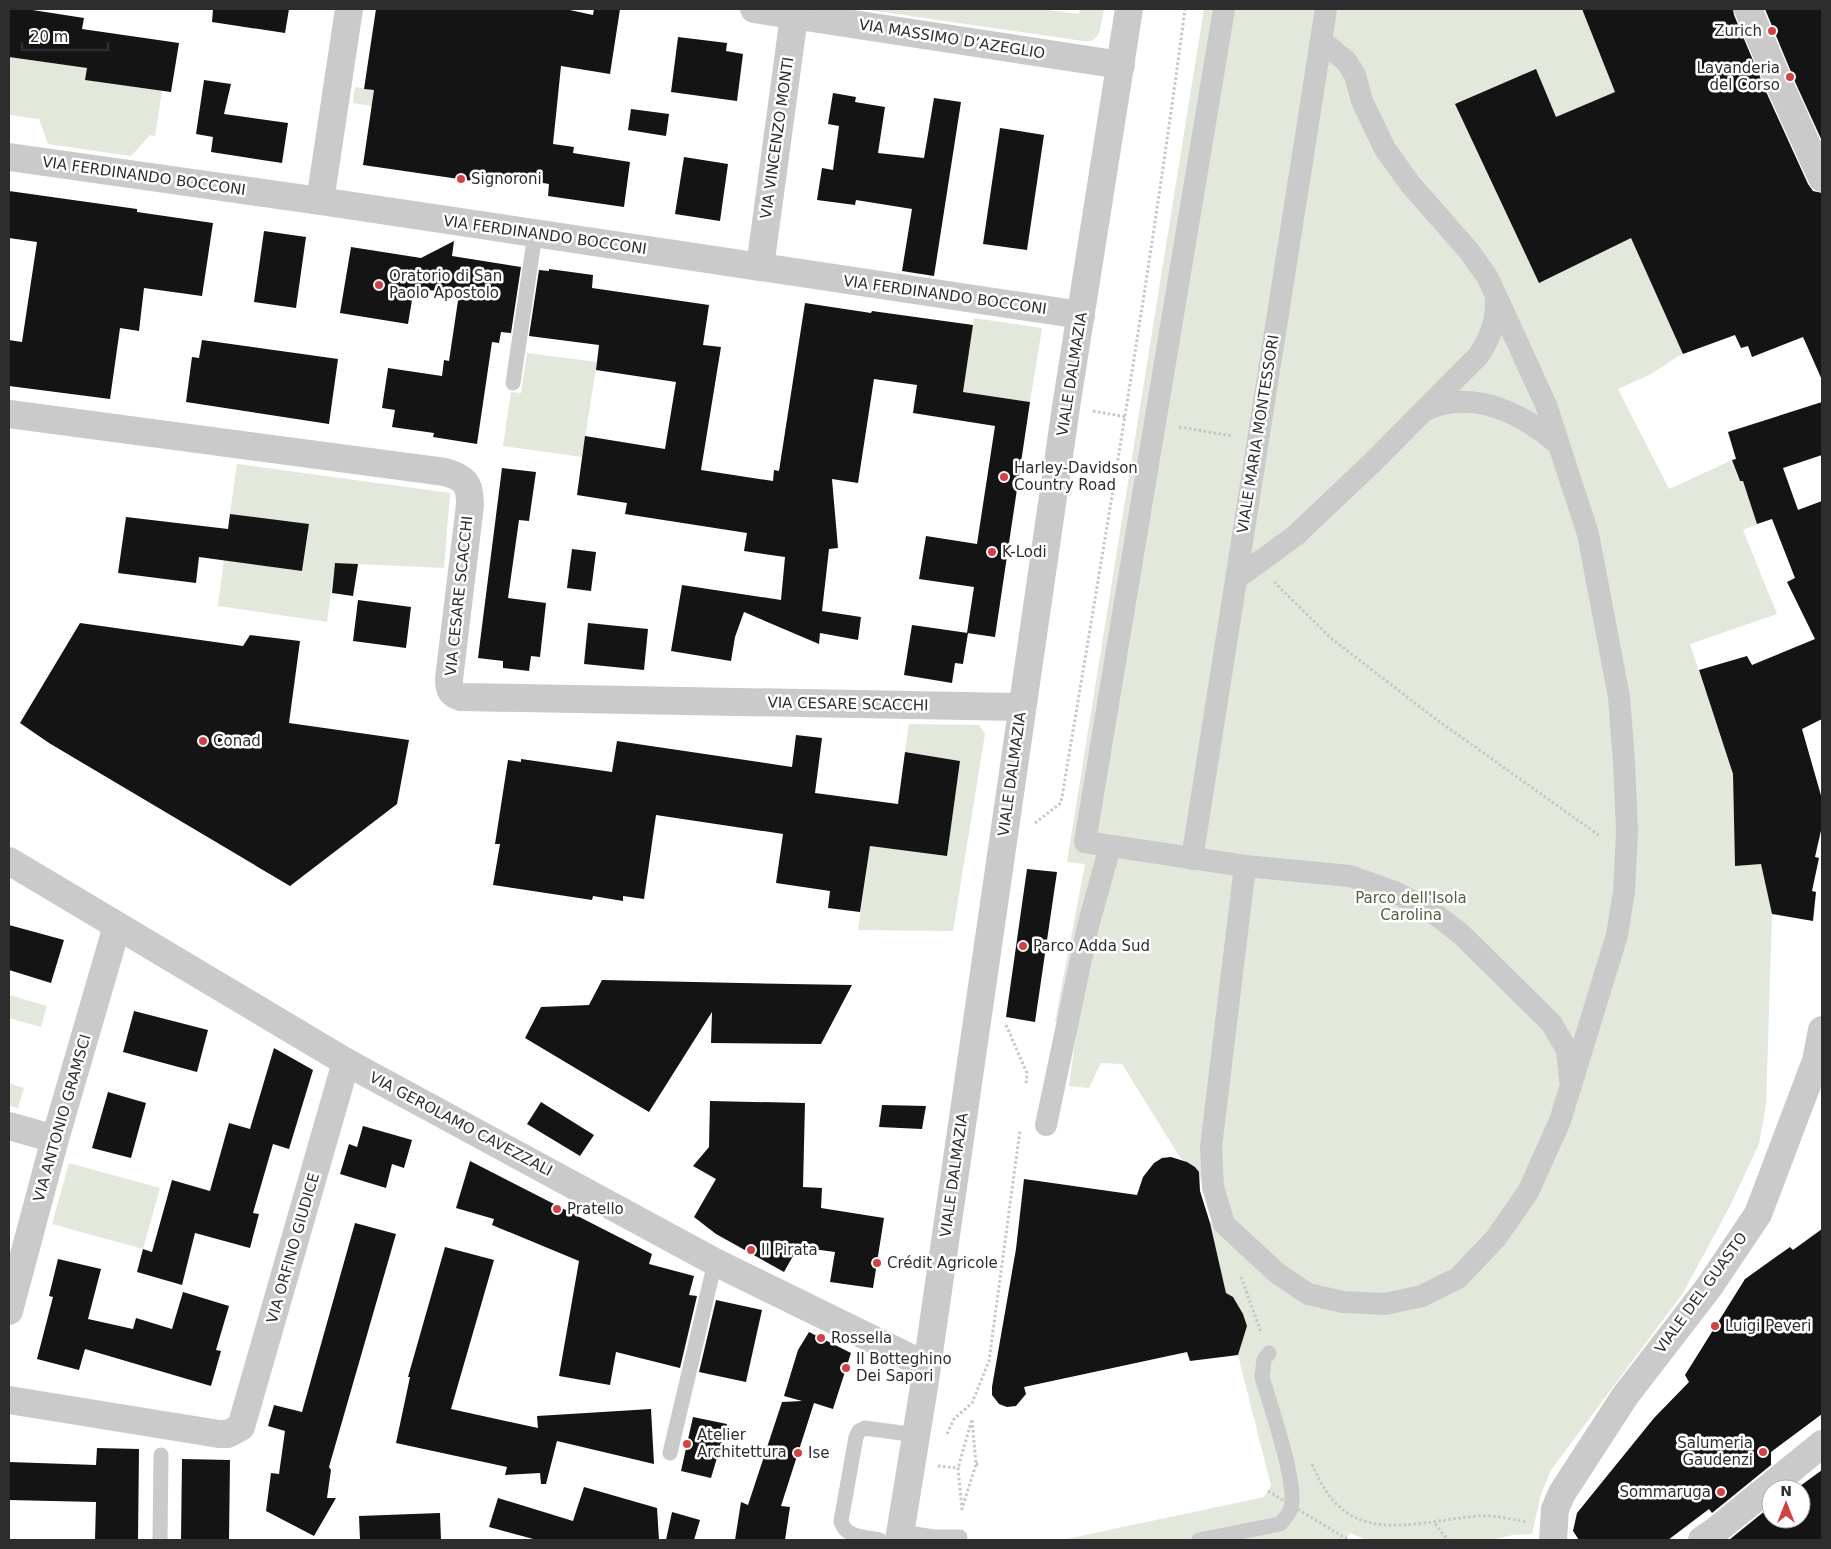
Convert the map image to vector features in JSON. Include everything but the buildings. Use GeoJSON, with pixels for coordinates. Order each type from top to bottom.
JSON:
{"type":"FeatureCollection","features":[{"type":"Feature","properties":{"kind":"street"},"geometry":{"type":"LineString","coordinates":[[320,201],[349,9]]}},
{"type":"Feature","properties":{"kind":"street","name":"VIA MASSIMO D’AZEGLIO"},"geometry":{"type":"LineString","coordinates":[[754,9],[794,12],[1121,65]]}},
{"type":"Feature","properties":{"kind":"street","name":"VIALE DALMAZIA"},"geometry":{"type":"LineString","coordinates":[[894,1538],[916,1435],[1022,707],[1129,9]]}},
{"type":"Feature","properties":{"kind":"street"},"geometry":{"type":"LineString","coordinates":[[1224,9],[1086,842],[1245,866],[1350,876],[1392,891],[1427,908],[1461,934],[1552,1024],[1567,1050],[1571,1088]]}},
{"type":"Feature","properties":{"kind":"street","name":"VIALE MARIA MONTESSORI"},"geometry":{"type":"LineString","coordinates":[[1192,858],[1326,9]]}},
{"type":"Feature","properties":{"kind":"street"},"geometry":{"type":"LineString","coordinates":[[1748,9],[1822,178]]}},
{"type":"Feature","properties":{"kind":"street","name":"VIA VINCENZO MONTI"},"geometry":{"type":"LineString","coordinates":[[760,267],[794,12]]}},
{"type":"Feature","properties":{"kind":"street"},"geometry":{"type":"LineString","coordinates":[[1245,866],[1211,1147],[1213,1187],[1224,1224],[1277,1274],[1308,1294],[1343,1302],[1385,1304],[1422,1296],[1458,1278],[1496,1238],[1528,1192],[1560,1121],[1617,935],[1624,892],[1627,831],[1624,762],[1618,697],[1588,534],[1546,405],[1488,278],[1469,251],[1412,185],[1385,149],[1362,101],[1354,75],[1347,62],[1329,47],[1320,45]]}},
{"type":"Feature","properties":{"kind":"street","name":"VIA FERDINANDO BOCCONI"},"geometry":{"type":"LineString","coordinates":[[9,157],[320,201],[1081,315]]}},
{"type":"Feature","properties":{"kind":"street"},"geometry":{"type":"LineString","coordinates":[[1236,578],[1296,535],[1373,462],[1479,355],[1490,337],[1496,318],[1496,297]]}},
{"type":"Feature","properties":{"kind":"street"},"geometry":{"type":"LineString","coordinates":[[1424,410],[1441,403],[1476,402],[1498,408],[1526,420],[1559,446]]}},
{"type":"Feature","properties":{"kind":"street","name":"VIA CESARE SCACCHI"},"geometry":{"type":"LineString","coordinates":[[9,414],[445,472],[458,476],[466,482],[470,492],[470,505],[449,679],[449,688],[454,695],[461,697],[1022,707]]}},
{"type":"Feature","properties":{"kind":"street"},"geometry":{"type":"LineString","coordinates":[[1046,1125],[1088,926],[1110,846]]}},
{"type":"Feature","properties":{"kind":"street","name":"VIA GEROLAMO CAVEZZALI"},"geometry":{"type":"LineString","coordinates":[[9,861],[346,1062],[716,1262],[926,1366]]}},
{"type":"Feature","properties":{"kind":"street","name":"VIA ANTONIO GRAMSCI"},"geometry":{"type":"LineString","coordinates":[[9,1312],[55,1140],[117,926]]}},
{"type":"Feature","properties":{"kind":"street","name":"VIALE DEL GUASTO"},"geometry":{"type":"LineString","coordinates":[[1553,1534],[1555,1509],[1562,1493],[1625,1396],[1709,1287],[1758,1214],[1816,1061],[1822,1030]]}},
{"type":"Feature","properties":{"kind":"street","name":"VIA ORFINO GIUDICE"},"geometry":{"type":"LineString","coordinates":[[9,1400],[219,1434],[235,1432],[241,1427],[346,1062]]}},
{"type":"Feature","properties":{"kind":"street"},"geometry":{"type":"LineString","coordinates":[[9,1126],[55,1140]]}},
{"type":"Feature","properties":{"kind":"street"},"geometry":{"type":"LineString","coordinates":[[1702,1540],[1822,1444]]}},
{"type":"Feature","properties":{"kind":"lane"},"geometry":{"type":"LineString","coordinates":[[514,382],[535,234]]}},
{"type":"Feature","properties":{"kind":"lane"},"geometry":{"type":"LineString","coordinates":[[670,1453],[716,1262]]}},
{"type":"Feature","properties":{"kind":"lane"},"geometry":{"type":"LineString","coordinates":[[1199,1540],[1280,1524],[1291,1509],[1290,1480],[1262,1377],[1264,1360],[1269,1353]]}},
{"type":"Feature","properties":{"kind":"lane"},"geometry":{"type":"LineString","coordinates":[[916,1435],[865,1428],[859,1431],[856,1437],[841,1521],[842,1528],[850,1534],[894,1538],[960,1537]]}},
{"type":"Feature","properties":{"kind":"lane"},"geometry":{"type":"LineString","coordinates":[[160,1540],[161,1455]]}},
{"type":"Feature","properties":{"kind":"path"},"geometry":{"type":"LineString","coordinates":[[1031,826],[1061,803],[1125,417],[1166,149],[1185,9]]}},
{"type":"Feature","properties":{"kind":"path"},"geometry":{"type":"LineString","coordinates":[[1125,417],[1257,440]]}},
{"type":"Feature","properties":{"kind":"path"},"geometry":{"type":"LineString","coordinates":[[1257,563],[1285,595],[1340,645],[1433,717],[1626,854]]}},
{"type":"Feature","properties":{"kind":"path"},"geometry":{"type":"LineString","coordinates":[[1004,1020],[1027,1073],[1025,1092]]}},
{"type":"Feature","properties":{"kind":"path"},"geometry":{"type":"LineString","coordinates":[[946,1435],[954,1420],[972,1403],[989,1361],[1021,1121]]}},
{"type":"Feature","properties":{"kind":"path"},"geometry":{"type":"LineString","coordinates":[[1238,1268],[1269,1353]]}},
{"type":"Feature","properties":{"kind":"path"},"geometry":{"type":"LineString","coordinates":[[972,1419],[976,1464],[962,1509],[958,1468],[972,1419]]}},
{"type":"Feature","properties":{"kind":"path"},"geometry":{"type":"LineString","coordinates":[[1310,1461],[1320,1484],[1329,1497],[1340,1509],[1364,1523],[1382,1528],[1399,1528],[1478,1516],[1510,1519],[1553,1534]]}},
{"type":"Feature","properties":{"kind":"path"},"geometry":{"type":"LineString","coordinates":[[976,1464],[981,1464]]}},
{"type":"Feature","properties":{"kind":"path"},"geometry":{"type":"LineString","coordinates":[[930,1465],[958,1468]]}},
{"type":"Feature","properties":{"kind":"path"},"geometry":{"type":"LineString","coordinates":[[1268,1491],[1347,1539]]}},
{"type":"Feature","properties":{"kind":"path"},"geometry":{"type":"LineString","coordinates":[[1434,1524],[1448,1540]]}},
{"type":"Feature","properties":{"kind":"green space"},"geometry":{"type":"Polygon","coordinates":[[[862,9],[1040,9],[1079,14],[1080,9],[1104,9],[1099,34],[1092,41],[1083,41],[862,9]]]}},
{"type":"Feature","properties":{"kind":"green space","name":"Parco dell'Isola Carolina"},"geometry":{"type":"Polygon","coordinates":[[[1204,9],[1582,9],[1615,92],[1631,238],[1683,353],[1651,374],[1618,389],[1669,489],[1732,460],[1739,481],[1743,481],[1757,524],[1743,530],[1777,614],[1690,644],[1733,774],[1735,866],[1761,864],[1772,914],[1766,1105],[1759,1144],[1729,1208],[1683,1293],[1551,1470],[1541,1494],[1532,1534],[1513,1535],[1491,1540],[1367,1540],[1350,1533],[1346,1540],[1062,1540],[1264,1497],[1271,1486],[1238,1355],[1247,1326],[1243,1314],[1233,1298],[1226,1293],[1218,1257],[1206,1224],[1212,1222],[1199,1173],[1195,1167],[1181,1159],[1122,1064],[1101,1063],[1089,1088],[1069,1086],[1077,1026],[1055,1021],[1085,864],[1067,862],[1204,9]]]}},
{"type":"Feature","properties":{"kind":"green space"},"geometry":{"type":"Polygon","coordinates":[[[9,57],[87,68],[162,91],[155,136],[150,135],[131,156],[48,144],[39,119],[9,115],[9,57]]]}},
{"type":"Feature","properties":{"kind":"green space"},"geometry":{"type":"Polygon","coordinates":[[[355,87],[420,97],[453,118],[353,103],[355,87]]]}},
{"type":"Feature","properties":{"kind":"green space"},"geometry":{"type":"Polygon","coordinates":[[[974,318],[1042,328],[1030,402],[963,392],[974,318]]]}},
{"type":"Feature","properties":{"kind":"green space"},"geometry":{"type":"Polygon","coordinates":[[[527,353],[597,362],[582,457],[503,446],[511,392],[521,393],[527,353]]]}},
{"type":"Feature","properties":{"kind":"green space"},"geometry":{"type":"Polygon","coordinates":[[[237,464],[450,493],[444,568],[335,563],[327,622],[218,606],[224,560],[302,571],[309,525],[230,514],[237,464]]]}},
{"type":"Feature","properties":{"kind":"green space"},"geometry":{"type":"Polygon","coordinates":[[[909,724],[979,725],[985,734],[953,931],[858,930],[870,846],[947,856],[960,761],[905,752],[909,724]]]}},
{"type":"Feature","properties":{"kind":"green space"},"geometry":{"type":"Polygon","coordinates":[[[9,995],[47,1006],[41,1027],[9,1018],[9,995]]]}},
{"type":"Feature","properties":{"kind":"green space"},"geometry":{"type":"Polygon","coordinates":[[[9,1083],[24,1088],[18,1108],[9,1106],[9,1083]]]}},
{"type":"Feature","properties":{"kind":"green space"},"geometry":{"type":"Polygon","coordinates":[[[69,1163],[160,1188],[143,1249],[52,1224],[69,1163]]]}},
{"type":"Feature","properties":{"kind":"place","name":"Zurich"},"geometry":{"type":"Point","coordinates":[1772,31]}},
{"type":"Feature","properties":{"kind":"place","name":"Lavanderia del Corso"},"geometry":{"type":"Point","coordinates":[1790,77]}},
{"type":"Feature","properties":{"kind":"place","name":"Signoroni"},"geometry":{"type":"Point","coordinates":[461,179]}},
{"type":"Feature","properties":{"kind":"place","name":"Oratorio di San Paolo Apostolo"},"geometry":{"type":"Point","coordinates":[379,285]}},
{"type":"Feature","properties":{"kind":"place","name":"Harley-Davidson Country Road"},"geometry":{"type":"Point","coordinates":[1004,477]}},
{"type":"Feature","properties":{"kind":"place","name":"K-Lodi"},"geometry":{"type":"Point","coordinates":[992,552]}},
{"type":"Feature","properties":{"kind":"place","name":"Conad"},"geometry":{"type":"Point","coordinates":[203,741]}},
{"type":"Feature","properties":{"kind":"place","name":"Parco Adda Sud"},"geometry":{"type":"Point","coordinates":[1023,946]}},
{"type":"Feature","properties":{"kind":"place","name":"Pratello"},"geometry":{"type":"Point","coordinates":[557,1209]}},
{"type":"Feature","properties":{"kind":"place","name":"Il Pirata"},"geometry":{"type":"Point","coordinates":[751,1250]}},
{"type":"Feature","properties":{"kind":"place","name":"Crédit Agricole"},"geometry":{"type":"Point","coordinates":[877,1263]}},
{"type":"Feature","properties":{"kind":"place","name":"Luigi Peveri"},"geometry":{"type":"Point","coordinates":[1715,1326]}},
{"type":"Feature","properties":{"kind":"place","name":"Rossella"},"geometry":{"type":"Point","coordinates":[821,1338]}},
{"type":"Feature","properties":{"kind":"place","name":"Il Botteghino Dei Sapori"},"geometry":{"type":"Point","coordinates":[846,1368]}},
{"type":"Feature","properties":{"kind":"place","name":"Atelier Architettura"},"geometry":{"type":"Point","coordinates":[687,1444]}},
{"type":"Feature","properties":{"kind":"place","name":"Salumeria Gaudenzi"},"geometry":{"type":"Point","coordinates":[1763,1452]}},
{"type":"Feature","properties":{"kind":"place","name":"Ise"},"geometry":{"type":"Point","coordinates":[798,1453]}},
{"type":"Feature","properties":{"kind":"place","name":"Sommaruga"},"geometry":{"type":"Point","coordinates":[1721,1492]}}]}
